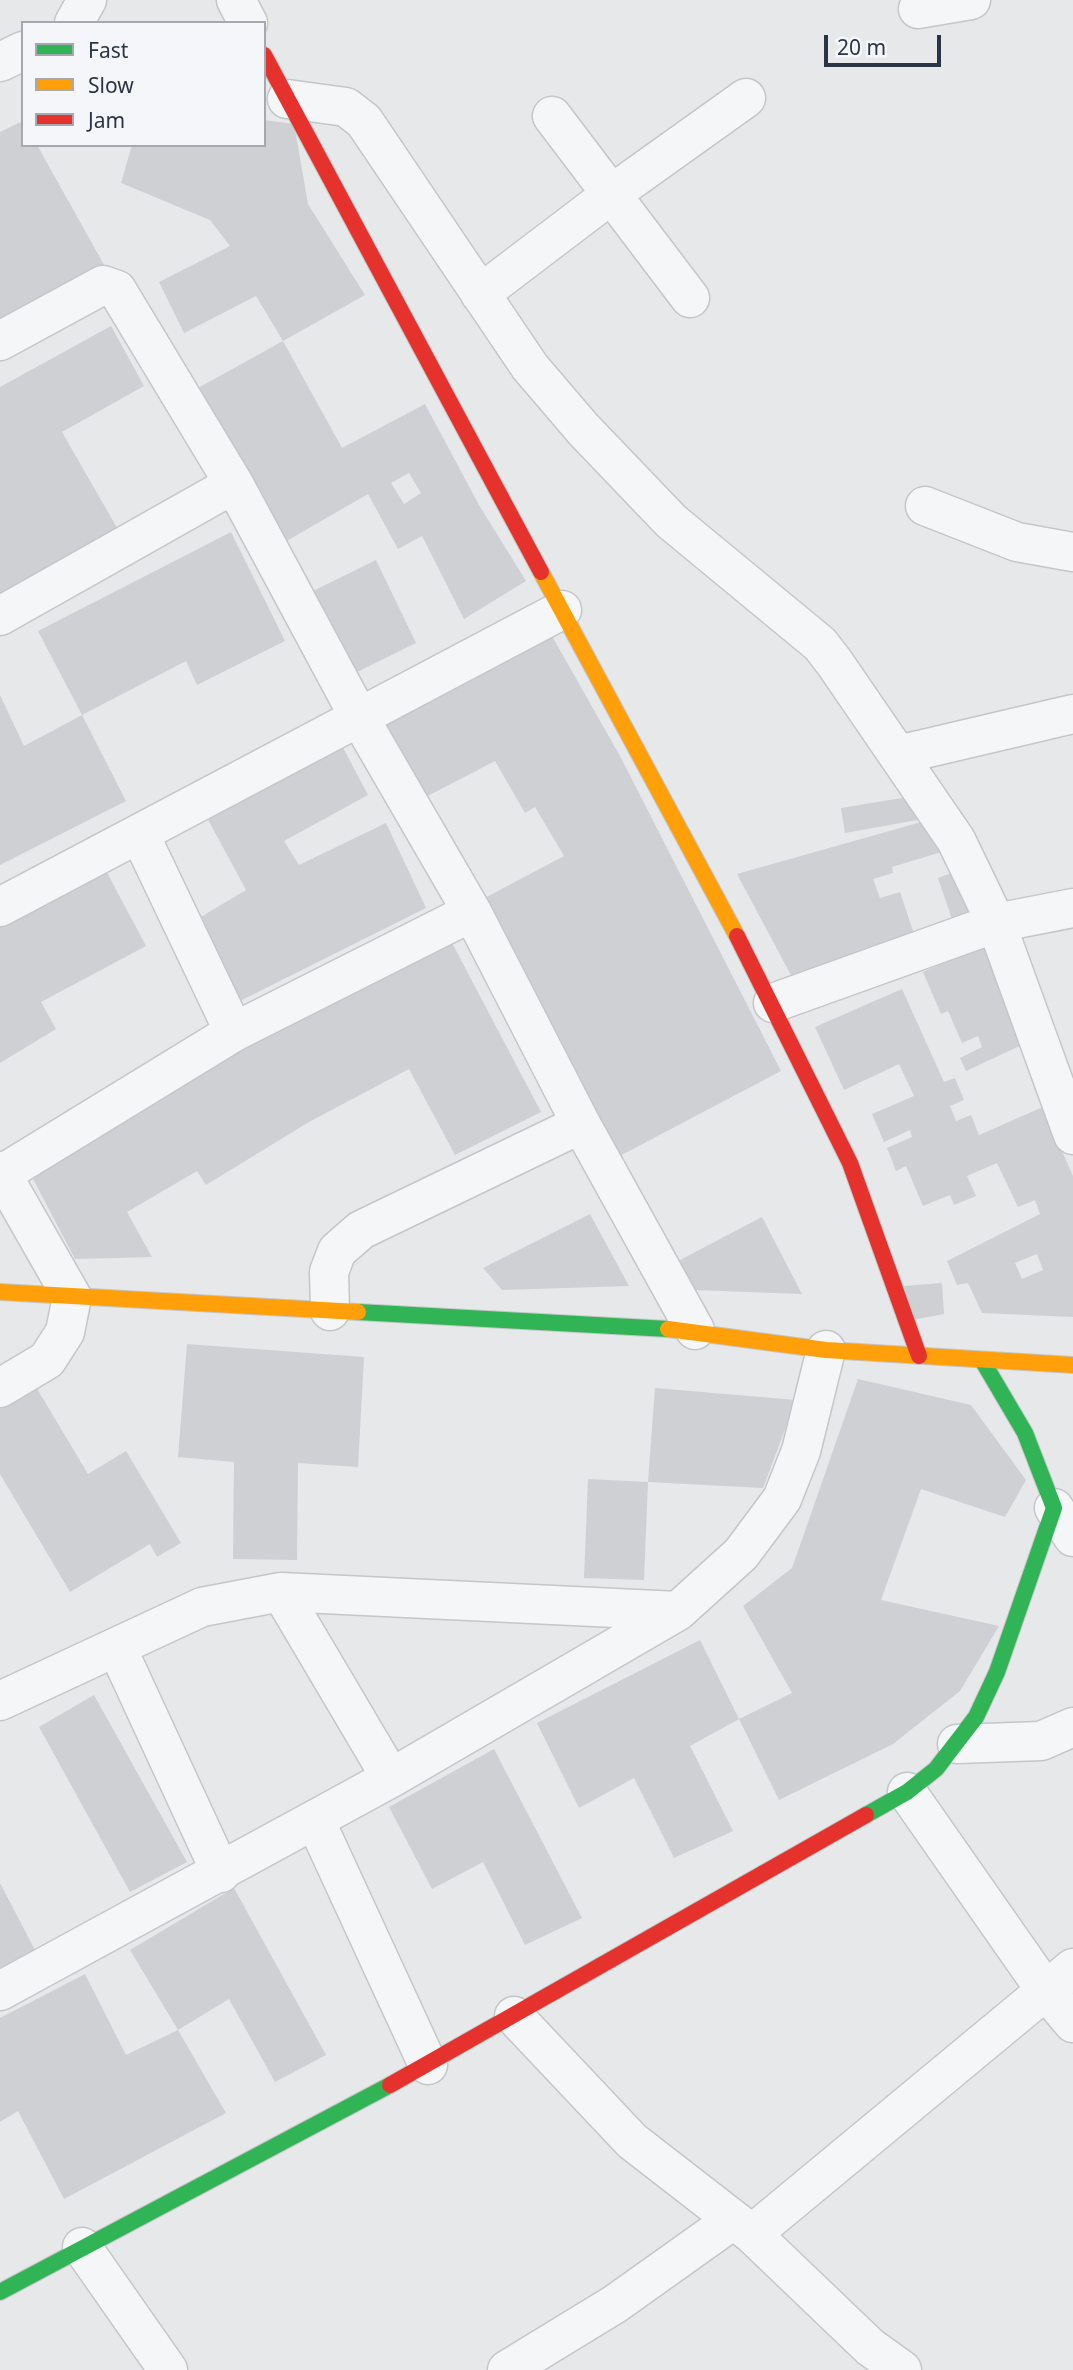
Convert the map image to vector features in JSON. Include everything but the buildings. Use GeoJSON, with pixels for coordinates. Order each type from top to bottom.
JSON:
{"type":"FeatureCollection","features":[{"type":"Feature","properties":{"kind":"street"},"geometry":{"type":"LineString","coordinates":[[75,21],[87,0]]}},
{"type":"Feature","properties":{"kind":"street"},"geometry":{"type":"LineString","coordinates":[[918,9],[971,0]]}},
{"type":"Feature","properties":{"kind":"street"},"geometry":{"type":"LineString","coordinates":[[0,62],[21,52]]}},
{"type":"Feature","properties":{"kind":"street"},"geometry":{"type":"LineString","coordinates":[[266,59],[773,1003],[850,1163],[919,1356]]}},
{"type":"Feature","properties":{"kind":"street"},"geometry":{"type":"LineString","coordinates":[[480,294],[613,193],[746,98]]}},
{"type":"Feature","properties":{"kind":"street"},"geometry":{"type":"LineString","coordinates":[[287,99],[346,107],[364,121],[530,367],[631,483],[671,521],[820,644],[956,840],[996,923],[1073,1135]]}},
{"type":"Feature","properties":{"kind":"street"},"geometry":{"type":"LineString","coordinates":[[552,116],[690,298]]}},
{"type":"Feature","properties":{"kind":"street"},"geometry":{"type":"LineString","coordinates":[[0,341],[103,285],[117,290],[234,484],[359,717],[472,912],[581,1124],[695,1330]]}},
{"type":"Feature","properties":{"kind":"street"},"geometry":{"type":"LineString","coordinates":[[0,616],[234,484]]}},
{"type":"Feature","properties":{"kind":"street"},"geometry":{"type":"LineString","coordinates":[[925,506],[1017,542],[1073,552]]}},
{"type":"Feature","properties":{"kind":"street"},"geometry":{"type":"LineString","coordinates":[[0,906],[140,835],[562,610]]}},
{"type":"Feature","properties":{"kind":"street"},"geometry":{"type":"LineString","coordinates":[[898,755],[1073,714]]}},
{"type":"Feature","properties":{"kind":"street"},"geometry":{"type":"LineString","coordinates":[[140,835],[234,1032]]}},
{"type":"Feature","properties":{"kind":"street"},"geometry":{"type":"LineString","coordinates":[[773,1003],[996,923],[1073,908]]}},
{"type":"Feature","properties":{"kind":"street"},"geometry":{"type":"LineString","coordinates":[[0,1388],[47,1360],[65,1332],[72,1297],[1,1172],[234,1032],[472,912]]}},
{"type":"Feature","properties":{"kind":"street"},"geometry":{"type":"LineString","coordinates":[[330,1311],[328,1272],[337,1251],[361,1230],[581,1124]]}},
{"type":"Feature","properties":{"kind":"street"},"geometry":{"type":"LineString","coordinates":[[0,1292],[695,1330],[826,1350],[1073,1365]]}},
{"type":"Feature","properties":{"kind":"street"},"geometry":{"type":"LineString","coordinates":[[0,1991],[315,1821],[678,1611],[741,1554],[782,1499],[801,1451],[826,1350]]}},
{"type":"Feature","properties":{"kind":"street"},"geometry":{"type":"LineString","coordinates":[[0,2292],[514,2016],[907,1792],[936,1769],[976,1717],[1063,1523],[1025,1433],[982,1360]]}},
{"type":"Feature","properties":{"kind":"street"},"geometry":{"type":"LineString","coordinates":[[0,1701],[202,1607],[281,1592],[678,1611]]}},
{"type":"Feature","properties":{"kind":"street"},"geometry":{"type":"LineString","coordinates":[[281,1592],[391,1778]]}},
{"type":"Feature","properties":{"kind":"street"},"geometry":{"type":"LineString","coordinates":[[117,1648],[222,1872]]}},
{"type":"Feature","properties":{"kind":"street"},"geometry":{"type":"LineString","coordinates":[[957,1744],[1041,1741],[1073,1727]]}},
{"type":"Feature","properties":{"kind":"street"},"geometry":{"type":"LineString","coordinates":[[907,1792],[1059,1979],[1073,2022]]}},
{"type":"Feature","properties":{"kind":"street"},"geometry":{"type":"LineString","coordinates":[[315,1821],[428,2064]]}},
{"type":"Feature","properties":{"kind":"street"},"geometry":{"type":"LineString","coordinates":[[507,2370],[743,2227],[1059,1979]]}},
{"type":"Feature","properties":{"kind":"street"},"geometry":{"type":"LineString","coordinates":[[514,2016],[610,2121],[743,2227],[870,2347],[902,2370]]}},
{"type":"Feature","properties":{"kind":"street"},"geometry":{"type":"LineString","coordinates":[[82,2248],[167,2370]]}},
{"type":"Feature","properties":{"kind":"traffic: fast"},"geometry":{"type":"LineString","coordinates":[[358,1312],[668,1329]]}},
{"type":"Feature","properties":{"kind":"traffic: fast"},"geometry":{"type":"LineString","coordinates":[[866,1815],[907,1792],[936,1769],[976,1717],[997,1672],[1054,1508],[1025,1433],[982,1360]]}},
{"type":"Feature","properties":{"kind":"traffic: fast"},"geometry":{"type":"LineString","coordinates":[[0,2292],[390,2085]]}},
{"type":"Feature","properties":{"kind":"traffic: slow"},"geometry":{"type":"LineString","coordinates":[[541,572],[737,936]]}},
{"type":"Feature","properties":{"kind":"traffic: slow"},"geometry":{"type":"LineString","coordinates":[[0,1292],[358,1312]]}},
{"type":"Feature","properties":{"kind":"traffic: slow"},"geometry":{"type":"LineString","coordinates":[[668,1329],[826,1350],[1073,1365]]}},
{"type":"Feature","properties":{"kind":"traffic: jam"},"geometry":{"type":"LineString","coordinates":[[266,59],[541,572]]}},
{"type":"Feature","properties":{"kind":"traffic: jam"},"geometry":{"type":"LineString","coordinates":[[737,936],[850,1163],[919,1356]]}},
{"type":"Feature","properties":{"kind":"traffic: jam"},"geometry":{"type":"LineString","coordinates":[[390,2085],[866,1815]]}}]}
